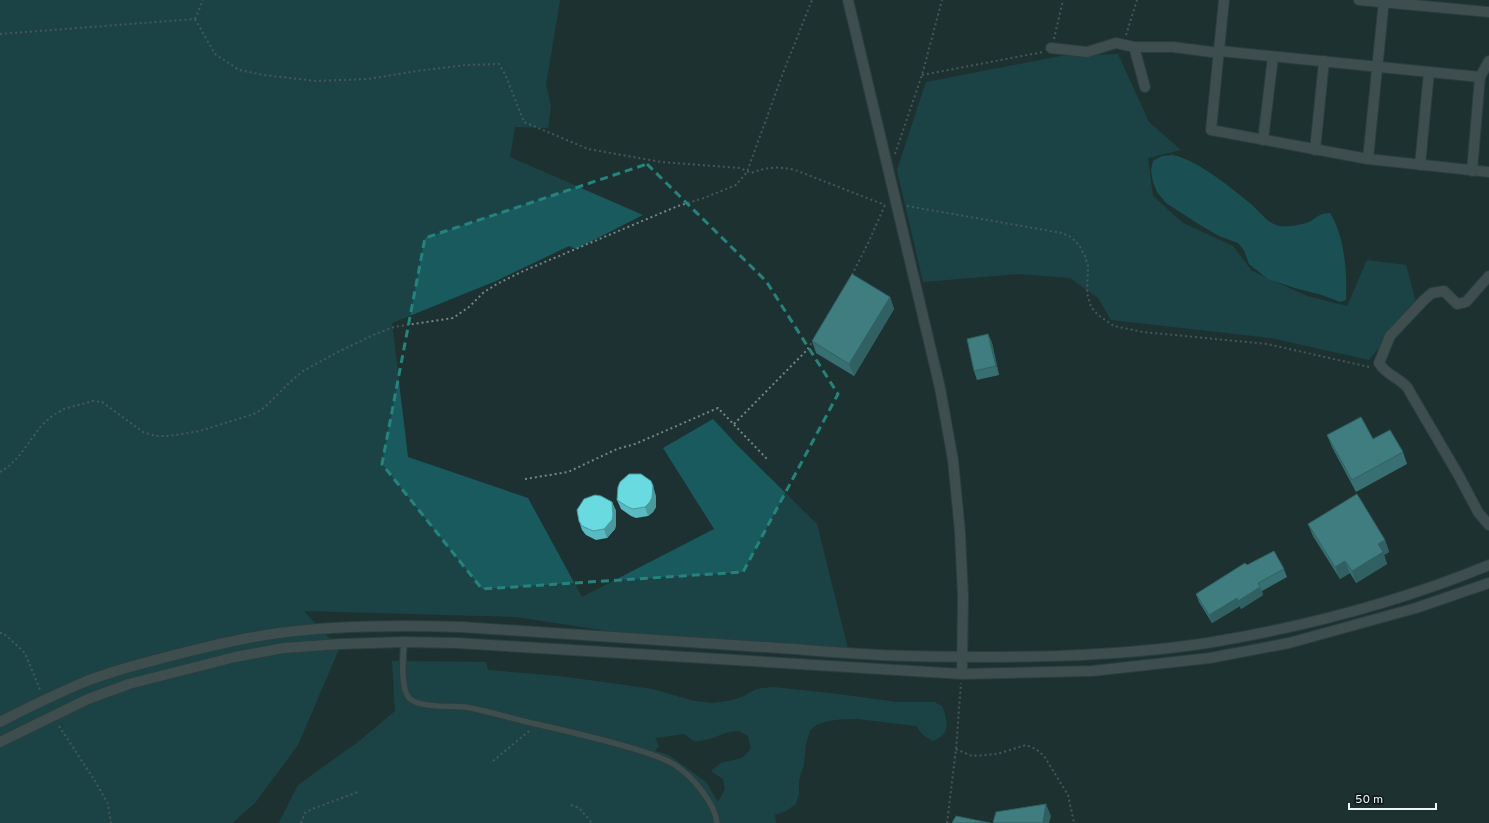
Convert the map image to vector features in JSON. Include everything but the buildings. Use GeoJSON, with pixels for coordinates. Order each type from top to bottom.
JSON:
{"type":"FeatureCollection","features":[{"type":"Feature","properties":{"kind":"street"},"geometry":{"type":"LineString","coordinates":[[848,0],[940,388],[953,460],[960,532],[963,589],[962,674]]}},
{"type":"Feature","properties":{"kind":"street"},"geometry":{"type":"LineString","coordinates":[[1224,0],[1211,130],[1368,159],[1489,172]]}},
{"type":"Feature","properties":{"kind":"street"},"geometry":{"type":"LineString","coordinates":[[1359,0],[1384,1],[1489,12]]}},
{"type":"Feature","properties":{"kind":"street"},"geometry":{"type":"LineString","coordinates":[[1368,159],[1384,1]]}},
{"type":"Feature","properties":{"kind":"street"},"geometry":{"type":"LineString","coordinates":[[1051,48],[1087,52],[1116,43],[1134,47],[1173,47],[1480,77]]}},
{"type":"Feature","properties":{"kind":"street"},"geometry":{"type":"LineString","coordinates":[[1134,47],[1145,86]]}},
{"type":"Feature","properties":{"kind":"street"},"geometry":{"type":"LineString","coordinates":[[1263,140],[1273,57]]}},
{"type":"Feature","properties":{"kind":"street"},"geometry":{"type":"LineString","coordinates":[[1315,150],[1324,61]]}},
{"type":"Feature","properties":{"kind":"street"},"geometry":{"type":"LineString","coordinates":[[1472,171],[1480,77],[1489,61]]}},
{"type":"Feature","properties":{"kind":"street"},"geometry":{"type":"LineString","coordinates":[[1420,165],[1429,72]]}},
{"type":"Feature","properties":{"kind":"street"},"geometry":{"type":"LineString","coordinates":[[1489,276],[1466,302],[1457,304],[1444,291],[1432,293],[1390,336],[1379,363],[1384,371],[1400,380],[1407,387],[1459,476],[1478,512],[1489,525]]}},
{"type":"Feature","properties":{"kind":"street"},"geometry":{"type":"LineString","coordinates":[[0,722],[83,682],[125,668],[184,652],[278,633],[338,628],[405,625],[460,627],[906,656],[963,657],[1094,654],[1206,643],[1286,628],[1349,613],[1414,592],[1489,565]]}},
{"type":"Feature","properties":{"kind":"street"},"geometry":{"type":"LineString","coordinates":[[0,742],[88,698],[129,684],[235,656],[284,648],[404,642],[457,643],[962,674],[1092,671],[1210,658],[1289,642],[1416,608],[1489,583]]}},
{"type":"Feature","properties":{"kind":"lane"},"geometry":{"type":"LineString","coordinates":[[404,642],[404,686],[407,694],[413,701],[433,705],[467,708],[599,739],[658,756],[676,766],[699,787],[712,807],[717,823]]}},
{"type":"Feature","properties":{"kind":"path"},"geometry":{"type":"LineString","coordinates":[[195,19],[203,0]]}},
{"type":"Feature","properties":{"kind":"path"},"geometry":{"type":"LineString","coordinates":[[0,472],[9,466],[19,456],[41,426],[52,416],[64,409],[93,401],[102,402],[143,432],[156,436],[200,431],[254,414],[264,408],[289,383],[304,371],[373,335],[394,327],[453,318],[469,307],[484,292],[521,272],[678,206],[704,198],[736,185],[747,172],[783,73],[812,0]]}},
{"type":"Feature","properties":{"kind":"path"},"geometry":{"type":"LineString","coordinates":[[889,172],[922,75],[942,0]]}},
{"type":"Feature","properties":{"kind":"path"},"geometry":{"type":"LineString","coordinates":[[922,75],[1051,50],[1063,0]]}},
{"type":"Feature","properties":{"kind":"path"},"geometry":{"type":"LineString","coordinates":[[1123,45],[1137,0]]}},
{"type":"Feature","properties":{"kind":"path"},"geometry":{"type":"LineString","coordinates":[[0,34],[195,19]]}},
{"type":"Feature","properties":{"kind":"path"},"geometry":{"type":"LineString","coordinates":[[195,19],[215,54],[239,70],[264,75],[316,81],[360,79],[466,65],[498,64],[505,74],[524,122],[588,149],[661,162],[740,168],[751,173],[767,168],[786,168],[795,170],[885,205],[849,280]]}},
{"type":"Feature","properties":{"kind":"path"},"geometry":{"type":"LineString","coordinates":[[897,204],[1062,233],[1071,237],[1079,245],[1088,266],[1087,293],[1091,307],[1098,315],[1114,326],[1143,332],[1267,344],[1384,371]]}},
{"type":"Feature","properties":{"kind":"path"},"geometry":{"type":"LineString","coordinates":[[734,424],[807,350],[814,338]]}},
{"type":"Feature","properties":{"kind":"path"},"geometry":{"type":"LineString","coordinates":[[525,479],[568,472],[617,449],[635,444],[718,408],[767,459]]}},
{"type":"Feature","properties":{"kind":"path"},"geometry":{"type":"LineString","coordinates":[[0,633],[3,633],[26,653],[43,700]]}},
{"type":"Feature","properties":{"kind":"path"},"geometry":{"type":"LineString","coordinates":[[947,823],[956,749],[962,674]]}},
{"type":"Feature","properties":{"kind":"path"},"geometry":{"type":"LineString","coordinates":[[52,716],[95,781],[108,804],[111,823]]}},
{"type":"Feature","properties":{"kind":"path"},"geometry":{"type":"LineString","coordinates":[[494,760],[537,724]]}},
{"type":"Feature","properties":{"kind":"path"},"geometry":{"type":"LineString","coordinates":[[956,749],[972,756],[997,754],[1026,745],[1036,749],[1044,756],[1068,795],[1074,823]]}},
{"type":"Feature","properties":{"kind":"path"},"geometry":{"type":"LineString","coordinates":[[301,823],[305,813],[312,809],[358,792]]}},
{"type":"Feature","properties":{"kind":"path"},"geometry":{"type":"LineString","coordinates":[[571,805],[578,808],[592,823]]}},
{"type":"Feature","properties":{"kind":"highlighted area"},"geometry":{"type":"Polygon","coordinates":[[[647,164],[766,281],[838,394],[743,572],[482,589],[382,464],[425,238],[647,164]]]}},
{"type":"Feature","properties":{"kind":"shaded area"},"geometry":{"type":"Polygon","coordinates":[[[0,0],[560,0],[546,85],[551,106],[548,128],[515,127],[510,157],[643,215],[576,249],[569,246],[496,281],[392,323],[408,457],[528,498],[582,597],[714,529],[663,448],[713,419],[738,446],[817,524],[848,649],[608,631],[516,617],[304,611],[339,649],[298,745],[255,803],[232,823],[0,823],[0,0]]]}},
{"type":"Feature","properties":{"kind":"shaded area"},"geometry":{"type":"Polygon","coordinates":[[[1118,54],[1149,122],[1181,150],[1148,158],[1153,196],[1183,223],[1233,246],[1252,271],[1307,296],[1347,306],[1367,260],[1406,265],[1416,302],[1369,360],[1271,338],[1111,320],[1098,298],[1070,278],[1019,274],[923,282],[897,170],[926,82],[1061,56],[1118,54]]]}},
{"type":"Feature","properties":{"kind":"shaded area"},"geometry":{"type":"Polygon","coordinates":[[[1173,155],[1183,158],[1214,175],[1276,225],[1300,225],[1311,221],[1322,214],[1330,213],[1342,244],[1346,278],[1346,300],[1340,302],[1268,279],[1249,264],[1244,250],[1238,243],[1219,236],[1166,203],[1157,192],[1153,182],[1151,170],[1153,161],[1162,156],[1173,155]]]}},
{"type":"Feature","properties":{"kind":"shaded area"},"geometry":{"type":"Polygon","coordinates":[[[392,661],[486,662],[488,670],[559,676],[625,685],[652,689],[694,701],[713,703],[733,700],[756,689],[773,687],[897,702],[934,702],[942,706],[947,722],[943,735],[933,741],[923,735],[916,726],[858,719],[843,719],[818,724],[810,730],[806,744],[804,764],[799,780],[799,794],[796,804],[786,811],[775,815],[776,823],[279,823],[298,785],[358,742],[395,711],[392,661]],[[739,731],[728,732],[700,741],[694,741],[684,734],[655,738],[659,746],[655,751],[669,755],[706,782],[718,802],[725,789],[723,779],[711,771],[721,763],[742,758],[751,749],[748,736],[739,731]]]}}]}
